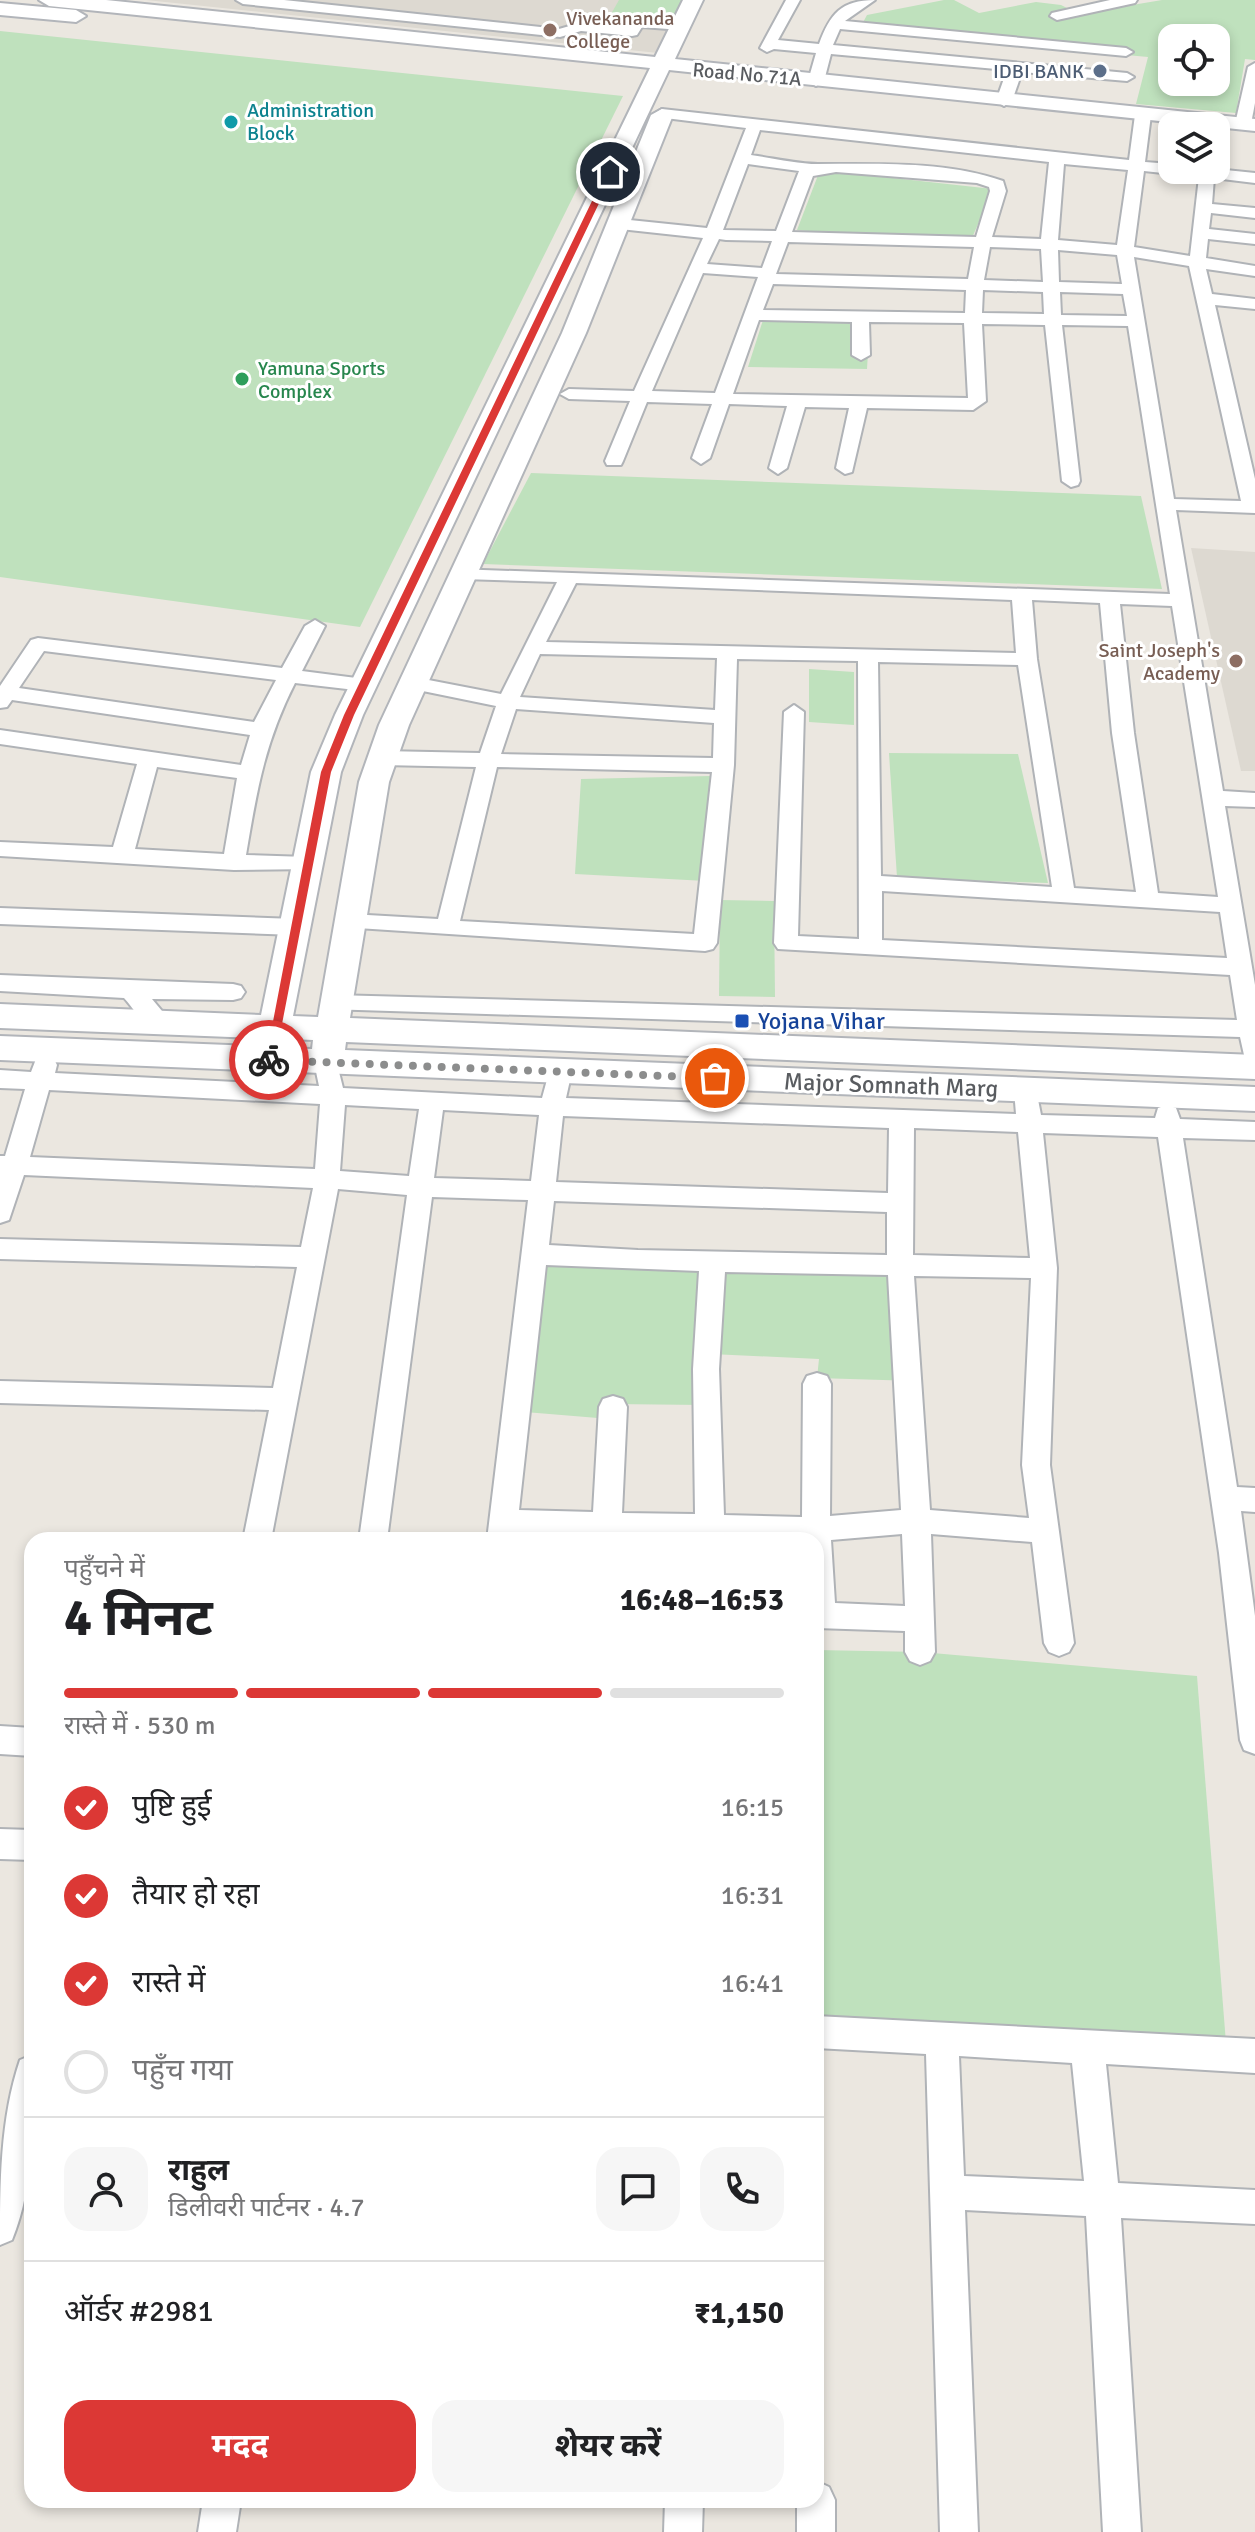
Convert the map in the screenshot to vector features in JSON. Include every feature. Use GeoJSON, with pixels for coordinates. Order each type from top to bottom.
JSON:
{"type":"FeatureCollection","features":[{"type":"Feature","properties":{"kind":"street","name":"Road No 71A"},"geometry":{"type":"LineString","coordinates":[[49,0],[670,71],[816,81],[1004,101],[1158,123]]}},
{"type":"Feature","properties":{"kind":"street"},"geometry":{"type":"LineString","coordinates":[[212,17],[228,0]]}},
{"type":"Feature","properties":{"kind":"street"},"geometry":{"type":"LineString","coordinates":[[243,0],[343,5],[560,33],[580,27],[632,32],[638,22],[681,26]]}},
{"type":"Feature","properties":{"kind":"street"},"geometry":{"type":"LineString","coordinates":[[259,1532],[327,1179],[333,1096],[326,1062],[374,782],[413,683],[620,224],[662,114],[681,26],[693,0]]}},
{"type":"Feature","properties":{"kind":"street"},"geometry":{"type":"LineString","coordinates":[[268,1060],[326,772],[364,685],[586,221],[712,0]]}},
{"type":"Feature","properties":{"kind":"street"},"geometry":{"type":"LineString","coordinates":[[793,0],[769,46],[1127,77]]}},
{"type":"Feature","properties":{"kind":"street"},"geometry":{"type":"LineString","coordinates":[[816,81],[834,24],[843,11],[868,0]]}},
{"type":"Feature","properties":{"kind":"street"},"geometry":{"type":"LineString","coordinates":[[1055,0],[1073,13]]}},
{"type":"Feature","properties":{"kind":"street"},"geometry":{"type":"LineString","coordinates":[[1057,16],[1130,0]]}},
{"type":"Feature","properties":{"kind":"street","name":"Road No 71A"},"geometry":{"type":"LineString","coordinates":[[0,9],[28,5],[1251,128]]}},
{"type":"Feature","properties":{"kind":"street"},"geometry":{"type":"LineString","coordinates":[[834,24],[1126,52]]}},
{"type":"Feature","properties":{"kind":"street"},"geometry":{"type":"LineString","coordinates":[[884,54],[891,29]]}},
{"type":"Feature","properties":{"kind":"street"},"geometry":{"type":"LineString","coordinates":[[1080,72],[1085,48]]}},
{"type":"Feature","properties":{"kind":"street"},"geometry":{"type":"LineString","coordinates":[[1004,101],[1016,66]]}},
{"type":"Feature","properties":{"kind":"street"},"geometry":{"type":"LineString","coordinates":[[1230,130],[1251,128],[1255,67]]}},
{"type":"Feature","properties":{"kind":"street"},"geometry":{"type":"LineString","coordinates":[[662,114],[992,152],[1158,167]]}},
{"type":"Feature","properties":{"kind":"street"},"geometry":{"type":"LineString","coordinates":[[1142,119],[1125,251],[1212,798],[1246,979],[1255,1058]]}},
{"type":"Feature","properties":{"kind":"street"},"geometry":{"type":"LineString","coordinates":[[614,461],[713,234],[755,124]]}},
{"type":"Feature","properties":{"kind":"street"},"geometry":{"type":"LineString","coordinates":[[985,179],[992,152]]}},
{"type":"Feature","properties":{"kind":"street"},"geometry":{"type":"LineString","coordinates":[[569,394],[723,396],[947,407],[967,406],[977,401],[973,318],[976,284],[980,244],[998,191],[997,184],[985,179],[838,166],[812,168],[741,158]]}},
{"type":"Feature","properties":{"kind":"street"},"geometry":{"type":"LineString","coordinates":[[1057,159],[1049,244],[1053,320],[1071,481]]}},
{"type":"Feature","properties":{"kind":"street"},"geometry":{"type":"LineString","coordinates":[[701,458],[766,276],[806,173],[812,168]]}},
{"type":"Feature","properties":{"kind":"street"},"geometry":{"type":"LineString","coordinates":[[1230,175],[1255,178]]}},
{"type":"Feature","properties":{"kind":"street"},"geometry":{"type":"LineString","coordinates":[[1164,504],[1254,507],[1197,264],[1206,184]]}},
{"type":"Feature","properties":{"kind":"street"},"geometry":{"type":"LineString","coordinates":[[1205,208],[1255,213]]}},
{"type":"Feature","properties":{"kind":"street"},"geometry":{"type":"LineString","coordinates":[[586,221],[713,234],[1049,244],[1125,251],[1255,271]]}},
{"type":"Feature","properties":{"kind":"street"},"geometry":{"type":"LineString","coordinates":[[1202,233],[1255,239]]}},
{"type":"Feature","properties":{"kind":"street"},"geometry":{"type":"LineString","coordinates":[[697,268],[766,276],[1130,289]]}},
{"type":"Feature","properties":{"kind":"street"},"geometry":{"type":"LineString","coordinates":[[1207,299],[1255,304]]}},
{"type":"Feature","properties":{"kind":"street"},"geometry":{"type":"LineString","coordinates":[[754,315],[1134,321]]}},
{"type":"Feature","properties":{"kind":"street"},"geometry":{"type":"LineString","coordinates":[[860,316],[861,355]]}},
{"type":"Feature","properties":{"kind":"street"},"geometry":{"type":"LineString","coordinates":[[778,468],[798,400]]}},
{"type":"Feature","properties":{"kind":"street"},"geometry":{"type":"LineString","coordinates":[[845,468],[859,403]]}},
{"type":"Feature","properties":{"kind":"street"},"geometry":{"type":"LineString","coordinates":[[434,538],[477,544]]}},
{"type":"Feature","properties":{"kind":"street"},"geometry":{"type":"LineString","coordinates":[[463,573],[1180,600]]}},
{"type":"Feature","properties":{"kind":"street"},"geometry":{"type":"LineString","coordinates":[[447,928],[488,760],[508,702],[569,577]]}},
{"type":"Feature","properties":{"kind":"street"},"geometry":{"type":"LineString","coordinates":[[1022,595],[1027,659],[1064,893]]}},
{"type":"Feature","properties":{"kind":"street"},"geometry":{"type":"LineString","coordinates":[[1109,598],[1123,733],[1148,899]]}},
{"type":"Feature","properties":{"kind":"street"},"geometry":{"type":"LineString","coordinates":[[234,863],[249,773],[261,730],[315,626]]}},
{"type":"Feature","properties":{"kind":"street"},"geometry":{"type":"LineString","coordinates":[[261,730],[2,695],[38,644],[364,685]]}},
{"type":"Feature","properties":{"kind":"street"},"geometry":{"type":"LineString","coordinates":[[536,648],[1027,659]]}},
{"type":"Feature","properties":{"kind":"street"},"geometry":{"type":"LineString","coordinates":[[350,922],[705,943],[723,765],[727,652]]}},
{"type":"Feature","properties":{"kind":"street"},"geometry":{"type":"LineString","coordinates":[[868,655],[871,947]]}},
{"type":"Feature","properties":{"kind":"street"},"geometry":{"type":"LineString","coordinates":[[413,683],[508,702],[574,709],[726,717]]}},
{"type":"Feature","properties":{"kind":"street"},"geometry":{"type":"LineString","coordinates":[[794,712],[786,943],[871,947],[1246,979]]}},
{"type":"Feature","properties":{"kind":"street"},"geometry":{"type":"LineString","coordinates":[[0,737],[249,773]]}},
{"type":"Feature","properties":{"kind":"street"},"geometry":{"type":"LineString","coordinates":[[122,854],[149,758]]}},
{"type":"Feature","properties":{"kind":"street"},"geometry":{"type":"LineString","coordinates":[[382,758],[723,765]]}},
{"type":"Feature","properties":{"kind":"street"},"geometry":{"type":"LineString","coordinates":[[1212,798],[1255,800]]}},
{"type":"Feature","properties":{"kind":"street"},"geometry":{"type":"LineString","coordinates":[[0,849],[234,863],[307,864]]}},
{"type":"Feature","properties":{"kind":"street"},"geometry":{"type":"LineString","coordinates":[[868,883],[1230,905]]}},
{"type":"Feature","properties":{"kind":"street"},"geometry":{"type":"LineString","coordinates":[[0,916],[295,927]]}},
{"type":"Feature","properties":{"kind":"street"},"geometry":{"type":"LineString","coordinates":[[0,983],[233,992]]}},
{"type":"Feature","properties":{"kind":"street"},"geometry":{"type":"LineString","coordinates":[[130,990],[160,1023]]}},
{"type":"Feature","properties":{"kind":"street","name":"Major Somnath Marg"},"geometry":{"type":"LineString","coordinates":[[0,1016],[275,1027],[332,1016],[500,1022],[1255,1067]]}},
{"type":"Feature","properties":{"kind":"street"},"geometry":{"type":"LineString","coordinates":[[500,1022],[1252,1029]]}},
{"type":"Feature","properties":{"kind":"street","name":"Major Somnath Marg"},"geometry":{"type":"LineString","coordinates":[[0,1048],[45,1066],[268,1060],[560,1071],[1028,1107],[1167,1112],[1255,1099]]}},
{"type":"Feature","properties":{"kind":"street"},"geometry":{"type":"LineString","coordinates":[[0,1079],[45,1066],[333,1096],[552,1107],[901,1118],[1028,1107],[1044,1268],[1036,1465],[1059,1643]]}},
{"type":"Feature","properties":{"kind":"street"},"geometry":{"type":"LineString","coordinates":[[0,1213],[7,1166],[45,1066]]}},
{"type":"Feature","properties":{"kind":"street"},"geometry":{"type":"LineString","coordinates":[[560,1071],[552,1107],[502,1531],[606,1532],[613,1407]]}},
{"type":"Feature","properties":{"kind":"street"},"geometry":{"type":"LineString","coordinates":[[374,1532],[432,1101]]}},
{"type":"Feature","properties":{"kind":"street"},"geometry":{"type":"LineString","coordinates":[[1255,1131],[1167,1112],[1225,1498],[1253,1698],[1255,1740]]}},
{"type":"Feature","properties":{"kind":"street"},"geometry":{"type":"LineString","coordinates":[[901,1118],[903,1145],[898,1203],[900,1266],[911,1419],[910,1464],[920,1652]]}},
{"type":"Feature","properties":{"kind":"street"},"geometry":{"type":"LineString","coordinates":[[7,1166],[327,1179],[421,1187],[898,1203]]}},
{"type":"Feature","properties":{"kind":"street"},"geometry":{"type":"LineString","coordinates":[[0,1249],[313,1257]]}},
{"type":"Feature","properties":{"kind":"street"},"geometry":{"type":"LineString","coordinates":[[537,1254],[713,1262],[1044,1268]]}},
{"type":"Feature","properties":{"kind":"street"},"geometry":{"type":"LineString","coordinates":[[710,1532],[706,1369],[713,1262]]}},
{"type":"Feature","properties":{"kind":"street"},"geometry":{"type":"LineString","coordinates":[[816,1532],[817,1384]]}},
{"type":"Feature","properties":{"kind":"street"},"geometry":{"type":"LineString","coordinates":[[0,1392],[286,1399]]}},
{"type":"Feature","properties":{"kind":"street"},"geometry":{"type":"LineString","coordinates":[[1225,1498],[1255,1500]]}},
{"type":"Feature","properties":{"kind":"street"},"geometry":{"type":"LineString","coordinates":[[736,1532],[915,1521],[1043,1531]]}},
{"type":"Feature","properties":{"kind":"street"},"geometry":{"type":"LineString","coordinates":[[824,1615],[920,1619]]}},
{"type":"Feature","properties":{"kind":"street"},"geometry":{"type":"LineString","coordinates":[[0,1740],[24,1742]]}},
{"type":"Feature","properties":{"kind":"street"},"geometry":{"type":"LineString","coordinates":[[0,1844],[24,1845]]}},
{"type":"Feature","properties":{"kind":"street"},"geometry":{"type":"LineString","coordinates":[[824,2032],[1255,2056]]}},
{"type":"Feature","properties":{"kind":"street"},"geometry":{"type":"LineString","coordinates":[[942,2038],[959,2532]]}},
{"type":"Feature","properties":{"kind":"street"},"geometry":{"type":"LineString","coordinates":[[1087,2045],[1103,2201],[1122,2532]]}},
{"type":"Feature","properties":{"kind":"street"},"geometry":{"type":"LineString","coordinates":[[0,2228],[24,2103]]}},
{"type":"Feature","properties":{"kind":"street"},"geometry":{"type":"LineString","coordinates":[[947,2192],[1255,2207]]}},
{"type":"Feature","properties":{"kind":"street"},"geometry":{"type":"LineString","coordinates":[[217,2532],[221,2508]]}},
{"type":"Feature","properties":{"kind":"street"},"geometry":{"type":"LineString","coordinates":[[683,2532],[684,2508]]}},
{"type":"Feature","properties":{"kind":"street"},"geometry":{"type":"LineString","coordinates":[[816,2508],[816,2532]]}},
{"type":"Feature","properties":{"kind":"shaded area","name":"Vivekananda College"},"geometry":{"type":"Polygon","coordinates":[[[146,0],[683,0],[658,53],[146,0]]]}},
{"type":"Feature","properties":{"kind":"shaded area","name":"Saint Joseph's Academy"},"geometry":{"type":"Polygon","coordinates":[[[1191,548],[1255,552],[1255,771],[1241,771],[1191,548]]]}},
{"type":"Feature","properties":{"kind":"green space"},"geometry":{"type":"Polygon","coordinates":[[[619,0],[683,0],[674,19],[611,14],[619,0]]]}},
{"type":"Feature","properties":{"kind":"green space"},"geometry":{"type":"Polygon","coordinates":[[[944,0],[954,0],[979,13],[1036,2],[1061,5],[1079,14],[1162,0],[1255,0],[1255,60],[1245,59],[1236,113],[1136,104],[1148,57],[859,30],[867,15],[944,0]]]}},
{"type":"Feature","properties":{"kind":"green space","name":"Yamuna Sports Complex"},"geometry":{"type":"Polygon","coordinates":[[[0,31],[623,96],[360,627],[0,577],[0,31]]]}},
{"type":"Feature","properties":{"kind":"green space"},"geometry":{"type":"Polygon","coordinates":[[[820,170],[993,189],[969,245],[797,230],[820,170]]]}},
{"type":"Feature","properties":{"kind":"green space"},"geometry":{"type":"Polygon","coordinates":[[[763,320],[870,323],[867,369],[748,367],[763,320]]]}},
{"type":"Feature","properties":{"kind":"green space"},"geometry":{"type":"Polygon","coordinates":[[[531,473],[1141,496],[1162,589],[483,564],[531,473]]]}},
{"type":"Feature","properties":{"kind":"green space"},"geometry":{"type":"Polygon","coordinates":[[[809,669],[854,672],[854,725],[809,722],[809,669]]]}},
{"type":"Feature","properties":{"kind":"green space"},"geometry":{"type":"Polygon","coordinates":[[[889,753],[1018,754],[1048,883],[897,878],[889,753]]]}},
{"type":"Feature","properties":{"kind":"green space"},"geometry":{"type":"Polygon","coordinates":[[[710,776],[712,796],[706,881],[575,874],[581,779],[710,776]]]}},
{"type":"Feature","properties":{"kind":"green space"},"geometry":{"type":"Polygon","coordinates":[[[720,900],[774,901],[775,997],[719,996],[720,900]]]}},
{"type":"Feature","properties":{"kind":"green space"},"geometry":{"type":"Polygon","coordinates":[[[546,1260],[912,1273],[916,1381],[817,1378],[819,1359],[711,1354],[704,1405],[610,1404],[610,1419],[525,1412],[546,1260]]]}},
{"type":"Feature","properties":{"kind":"green space"},"geometry":{"type":"Polygon","coordinates":[[[824,1650],[921,1652],[1197,1676],[1226,2043],[824,2020],[824,1650]]]}},
{"type":"Feature","properties":{"kind":"way so far"},"geometry":{"type":"LineString","coordinates":[[269,1060],[715,1078]]}},
{"type":"Feature","properties":{"kind":"place","name":"Vivekananda College"},"geometry":{"type":"Point","coordinates":[550,30]}},
{"type":"Feature","properties":{"kind":"place","name":"IDBI BANK"},"geometry":{"type":"Point","coordinates":[1100,71]}},
{"type":"Feature","properties":{"kind":"place","name":"Administration Block"},"geometry":{"type":"Point","coordinates":[231,122]}},
{"type":"Feature","properties":{"kind":"place","name":"Yamuna Sports Complex"},"geometry":{"type":"Point","coordinates":[242,379]}},
{"type":"Feature","properties":{"kind":"place","name":"Saint Joseph's Academy"},"geometry":{"type":"Point","coordinates":[1236,661]}},
{"type":"Feature","properties":{"kind":"place","name":"Yojana Vihar"},"geometry":{"type":"Point","coordinates":[742,1021]}},
{"type":"Feature","properties":{"kind":"route"},"geometry":{"type":"LineString","coordinates":[[269,1060],[326,772],[349,715],[610,172]]}}]}
